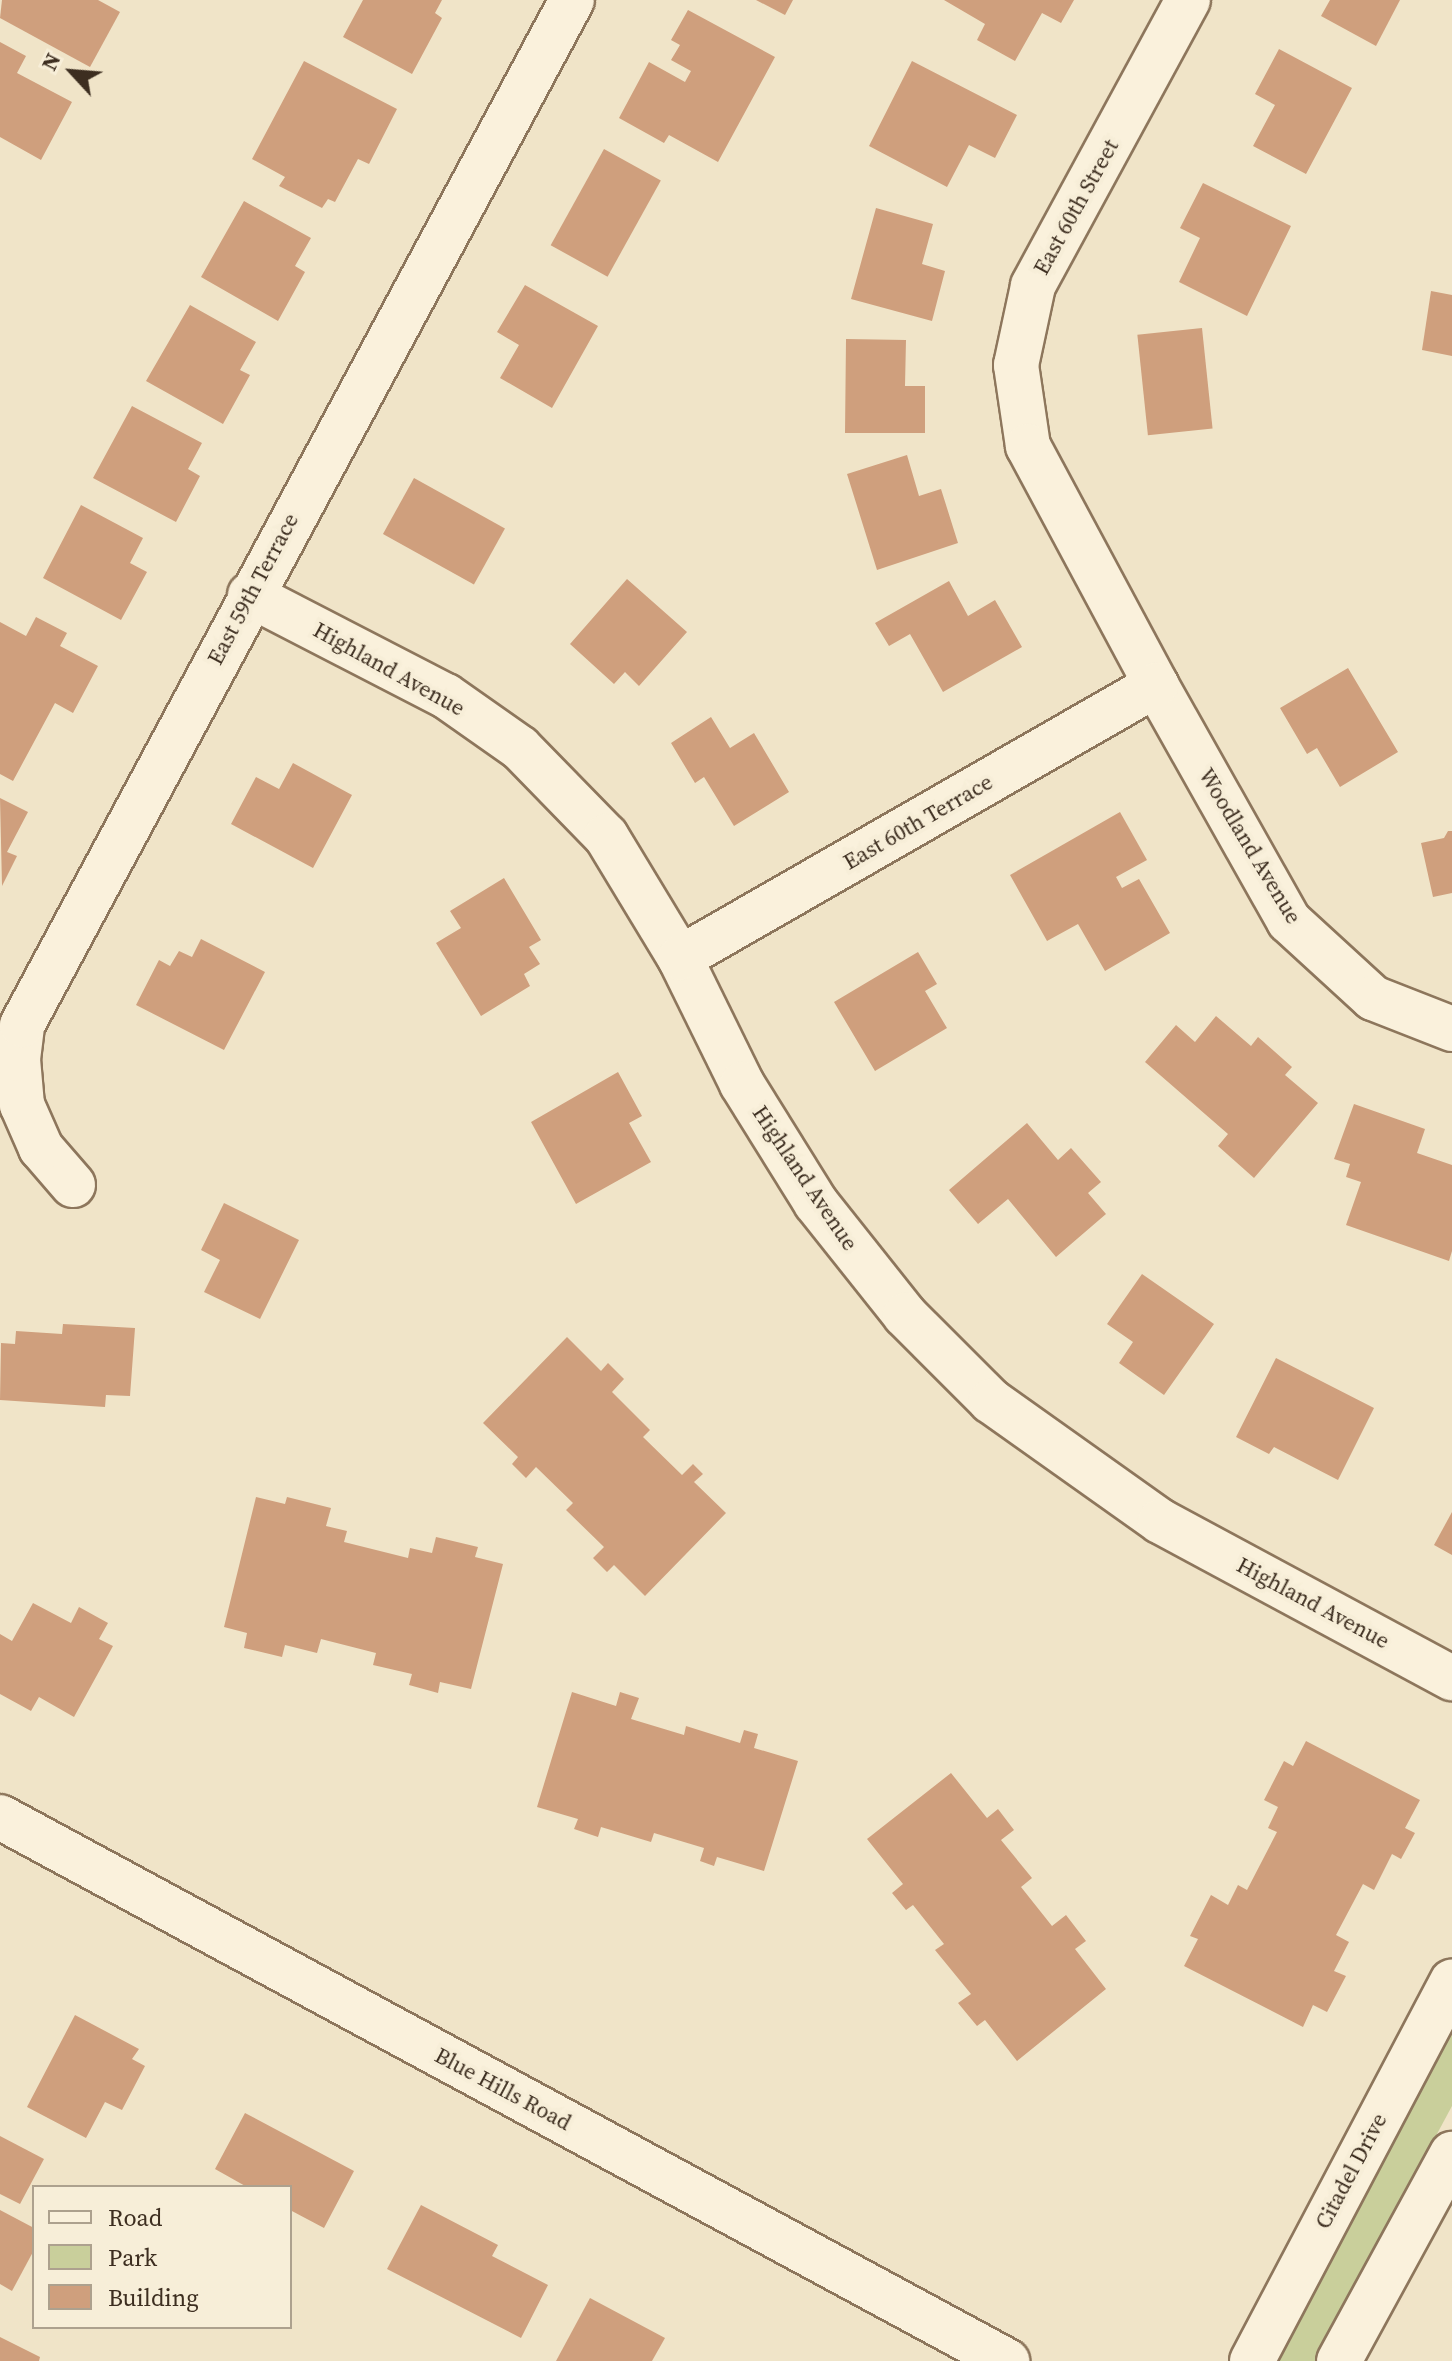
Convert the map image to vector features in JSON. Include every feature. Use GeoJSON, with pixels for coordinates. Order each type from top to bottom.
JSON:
{"type":"FeatureCollection","features":[{"type":"Feature","properties":{"kind":"street","name":"East 59th Terrace"},"geometry":{"type":"LineString","coordinates":[[73,1185],[41,1148],[22,1105],[18,1059],[22,1025],[250,595],[572,0]]}},
{"type":"Feature","properties":{"kind":"street","name":"East 60th Street"},"geometry":{"type":"LineString","coordinates":[[1156,685],[1028,446],[1016,365],[1033,286],[1188,0]]}},
{"type":"Feature","properties":{"kind":"street","name":"Highland Avenue"},"geometry":{"type":"LineString","coordinates":[[250,595],[446,696],[520,748],[606,836],[680,958],[742,1084],[816,1203],[905,1315],[991,1401],[1160,1521],[1452,1678]]}},
{"type":"Feature","properties":{"kind":"street","name":"East 60th Terrace"},"geometry":{"type":"LineString","coordinates":[[680,958],[1156,685]]}},
{"type":"Feature","properties":{"kind":"street","name":"Woodland Avenue"},"geometry":{"type":"LineString","coordinates":[[1156,685],[1289,921],[1373,998],[1452,1029]]}},
{"type":"Feature","properties":{"kind":"street","name":"Blue Hills Road"},"geometry":{"type":"LineString","coordinates":[[0,1817],[1007,2361]]}},
{"type":"Feature","properties":{"kind":"street","name":"Citadel Drive"},"geometry":{"type":"LineString","coordinates":[[1252,2361],[1452,1981]]}},
{"type":"Feature","properties":{"kind":"street"},"geometry":{"type":"LineString","coordinates":[[1339,2361],[1452,2154]]}},
{"type":"Feature","properties":{"kind":"green space"},"geometry":{"type":"Polygon","coordinates":[[[1452,2032],[1452,2106],[1315,2361],[1273,2361],[1452,2032]]]}},
{"type":"Feature","properties":{"kind":"building"},"geometry":{"type":"Polygon","coordinates":[[[2,0],[98,0],[120,12],[90,67],[0,18],[2,0]]]}},
{"type":"Feature","properties":{"kind":"building"},"geometry":{"type":"Polygon","coordinates":[[[363,0],[442,0],[435,13],[442,18],[412,74],[343,37],[363,0]]]}},
{"type":"Feature","properties":{"kind":"building"},"geometry":{"type":"Polygon","coordinates":[[[756,0],[793,0],[785,15],[756,0]]]}},
{"type":"Feature","properties":{"kind":"building"},"geometry":{"type":"Polygon","coordinates":[[[944,0],[1074,0],[1061,23],[1042,13],[1015,61],[977,40],[985,24],[944,0]]]}},
{"type":"Feature","properties":{"kind":"building"},"geometry":{"type":"Polygon","coordinates":[[[1330,0],[1400,0],[1376,46],[1321,16],[1330,0]]]}},
{"type":"Feature","properties":{"kind":"building"},"geometry":{"type":"Polygon","coordinates":[[[688,10],[775,57],[718,162],[669,135],[664,143],[619,118],[649,62],[685,82],[691,71],[671,60],[680,45],[671,40],[688,10]]]}},
{"type":"Feature","properties":{"kind":"building"},"geometry":{"type":"Polygon","coordinates":[[[0,42],[26,56],[17,73],[72,102],[41,160],[0,137],[0,42]]]}},
{"type":"Feature","properties":{"kind":"building"},"geometry":{"type":"Polygon","coordinates":[[[1279,49],[1352,88],[1306,174],[1253,146],[1275,105],[1255,94],[1279,49]]]}},
{"type":"Feature","properties":{"kind":"building"},"geometry":{"type":"Polygon","coordinates":[[[304,61],[397,109],[369,164],[358,159],[335,202],[328,199],[322,208],[279,186],[285,177],[252,159],[304,61]]]}},
{"type":"Feature","properties":{"kind":"building"},"geometry":{"type":"Polygon","coordinates":[[[912,61],[1017,115],[995,158],[969,145],[947,187],[869,146],[912,61]]]}},
{"type":"Feature","properties":{"kind":"building"},"geometry":{"type":"Polygon","coordinates":[[[604,149],[661,181],[608,277],[551,245],[604,149]]]}},
{"type":"Feature","properties":{"kind":"building"},"geometry":{"type":"Polygon","coordinates":[[[1203,183],[1291,226],[1247,316],[1179,282],[1200,238],[1180,228],[1203,183]]]}},
{"type":"Feature","properties":{"kind":"building"},"geometry":{"type":"Polygon","coordinates":[[[244,201],[311,238],[295,266],[305,272],[278,321],[201,277],[244,201]]]}},
{"type":"Feature","properties":{"kind":"building"},"geometry":{"type":"Polygon","coordinates":[[[876,208],[933,224],[922,264],[945,271],[932,321],[851,299],[876,208]]]}},
{"type":"Feature","properties":{"kind":"building"},"geometry":{"type":"Polygon","coordinates":[[[525,285],[598,326],[552,408],[500,378],[519,345],[497,332],[525,285]]]}},
{"type":"Feature","properties":{"kind":"building"},"geometry":{"type":"Polygon","coordinates":[[[1431,291],[1452,295],[1452,356],[1422,350],[1431,291]]]}},
{"type":"Feature","properties":{"kind":"building"},"geometry":{"type":"Polygon","coordinates":[[[190,305],[256,342],[240,370],[250,375],[223,424],[146,381],[190,305]]]}},
{"type":"Feature","properties":{"kind":"building"},"geometry":{"type":"Polygon","coordinates":[[[1202,328],[1213,428],[1148,435],[1137,335],[1202,328]]]}},
{"type":"Feature","properties":{"kind":"building"},"geometry":{"type":"Polygon","coordinates":[[[846,339],[906,340],[905,386],[925,386],[925,433],[845,433],[846,339]]]}},
{"type":"Feature","properties":{"kind":"building"},"geometry":{"type":"Polygon","coordinates":[[[132,406],[202,443],[188,469],[200,476],[176,522],[93,478],[132,406]]]}},
{"type":"Feature","properties":{"kind":"building"},"geometry":{"type":"Polygon","coordinates":[[[907,455],[919,496],[941,489],[958,543],[877,570],[847,474],[907,455]]]}},
{"type":"Feature","properties":{"kind":"building"},"geometry":{"type":"Polygon","coordinates":[[[414,478],[505,528],[474,584],[383,534],[414,478]]]}},
{"type":"Feature","properties":{"kind":"building"},"geometry":{"type":"Polygon","coordinates":[[[81,505],[143,538],[130,563],[147,572],[121,620],[43,578],[81,505]]]}},
{"type":"Feature","properties":{"kind":"building"},"geometry":{"type":"Polygon","coordinates":[[[627,579],[687,632],[639,686],[625,672],[614,684],[570,644],[627,579]]]}},
{"type":"Feature","properties":{"kind":"building"},"geometry":{"type":"Polygon","coordinates":[[[949,581],[968,616],[995,600],[1022,647],[943,692],[910,634],[889,646],[875,623],[949,581]]]}},
{"type":"Feature","properties":{"kind":"building"},"geometry":{"type":"Polygon","coordinates":[[[36,617],[67,633],[60,646],[98,666],[73,713],[55,703],[13,781],[0,774],[0,622],[26,636],[36,617]]]}},
{"type":"Feature","properties":{"kind":"building"},"geometry":{"type":"Polygon","coordinates":[[[1348,668],[1398,752],[1340,787],[1317,748],[1307,754],[1280,708],[1348,668]]]}},
{"type":"Feature","properties":{"kind":"building"},"geometry":{"type":"Polygon","coordinates":[[[711,717],[730,748],[754,733],[789,792],[734,826],[704,777],[695,783],[671,743],[711,717]]]}},
{"type":"Feature","properties":{"kind":"building"},"geometry":{"type":"Polygon","coordinates":[[[293,763],[352,795],[313,868],[231,824],[256,777],[279,789],[293,763]]]}},
{"type":"Feature","properties":{"kind":"building"},"geometry":{"type":"Polygon","coordinates":[[[0,798],[28,812],[7,852],[17,856],[2,886],[0,798]]]}},
{"type":"Feature","properties":{"kind":"building"},"geometry":{"type":"Polygon","coordinates":[[[1120,812],[1147,860],[1116,877],[1122,888],[1139,879],[1170,933],[1105,971],[1078,924],[1047,941],[1010,875],[1120,812]]]}},
{"type":"Feature","properties":{"kind":"building"},"geometry":{"type":"Polygon","coordinates":[[[1448,831],[1452,831],[1452,893],[1433,897],[1421,843],[1444,838],[1448,831]]]}},
{"type":"Feature","properties":{"kind":"building"},"geometry":{"type":"Polygon","coordinates":[[[504,878],[541,940],[529,947],[540,964],[524,974],[530,986],[481,1016],[436,943],[461,928],[450,911],[504,878]]]}},
{"type":"Feature","properties":{"kind":"building"},"geometry":{"type":"Polygon","coordinates":[[[201,939],[265,972],[224,1050],[136,1005],[159,960],[170,966],[179,951],[192,957],[201,939]]]}},
{"type":"Feature","properties":{"kind":"building"},"geometry":{"type":"Polygon","coordinates":[[[918,952],[937,984],[925,991],[947,1028],[875,1071],[834,1002],[918,952]]]}},
{"type":"Feature","properties":{"kind":"building"},"geometry":{"type":"Polygon","coordinates":[[[1216,1016],[1251,1046],[1258,1037],[1292,1067],[1285,1075],[1318,1103],[1254,1178],[1218,1146],[1228,1134],[1145,1062],[1176,1025],[1195,1042],[1216,1016]]]}},
{"type":"Feature","properties":{"kind":"building"},"geometry":{"type":"Polygon","coordinates":[[[618,1072],[642,1116],[629,1123],[651,1162],[576,1204],[531,1122],[618,1072]]]}},
{"type":"Feature","properties":{"kind":"building"},"geometry":{"type":"Polygon","coordinates":[[[1354,1104],[1425,1129],[1417,1153],[1452,1165],[1452,1251],[1449,1261],[1346,1225],[1361,1182],[1346,1177],[1350,1164],[1334,1159],[1354,1104]]]}},
{"type":"Feature","properties":{"kind":"building"},"geometry":{"type":"Polygon","coordinates":[[[1027,1123],[1058,1160],[1071,1148],[1101,1182],[1088,1193],[1106,1214],[1056,1257],[1008,1199],[978,1224],[949,1190],[1027,1123]]]}},
{"type":"Feature","properties":{"kind":"building"},"geometry":{"type":"Polygon","coordinates":[[[224,1203],[299,1240],[260,1319],[204,1292],[220,1260],[201,1250],[224,1203]]]}},
{"type":"Feature","properties":{"kind":"building"},"geometry":{"type":"Polygon","coordinates":[[[1142,1274],[1214,1324],[1164,1395],[1119,1363],[1133,1342],[1107,1324],[1142,1274]]]}},
{"type":"Feature","properties":{"kind":"building"},"geometry":{"type":"Polygon","coordinates":[[[63,1324],[135,1328],[130,1396],[106,1395],[105,1407],[0,1400],[1,1343],[15,1344],[16,1331],[62,1334],[63,1324]]]}},
{"type":"Feature","properties":{"kind":"building"},"geometry":{"type":"Polygon","coordinates":[[[567,1337],[601,1371],[608,1363],[624,1379],[612,1392],[650,1430],[643,1437],[682,1475],[693,1464],[703,1474],[694,1482],[726,1513],[645,1596],[614,1565],[607,1572],[593,1558],[604,1547],[566,1510],[573,1503],[536,1467],[526,1478],[512,1464],[518,1457],[483,1423],[567,1337]]]}},
{"type":"Feature","properties":{"kind":"building"},"geometry":{"type":"Polygon","coordinates":[[[1276,1358],[1374,1408],[1338,1480],[1274,1447],[1269,1454],[1236,1437],[1276,1358]]]}},
{"type":"Feature","properties":{"kind":"building"},"geometry":{"type":"Polygon","coordinates":[[[256,1497],[285,1504],[287,1497],[331,1508],[326,1526],[347,1531],[344,1542],[408,1558],[410,1548],[432,1553],[436,1537],[478,1547],[475,1557],[503,1564],[471,1689],[440,1682],[438,1693],[409,1685],[412,1674],[373,1665],[376,1653],[321,1639],[317,1653],[285,1645],[282,1657],[244,1648],[247,1633],[224,1627],[256,1497]]]}},
{"type":"Feature","properties":{"kind":"building"},"geometry":{"type":"Polygon","coordinates":[[[1452,1512],[1452,1555],[1434,1545],[1452,1512]]]}},
{"type":"Feature","properties":{"kind":"building"},"geometry":{"type":"Polygon","coordinates":[[[33,1603],[71,1623],[79,1607],[108,1623],[99,1639],[113,1646],[74,1717],[39,1697],[31,1711],[0,1694],[0,1634],[12,1641],[33,1603]]]}},
{"type":"Feature","properties":{"kind":"building"},"geometry":{"type":"Polygon","coordinates":[[[572,1692],[616,1706],[620,1692],[639,1698],[631,1719],[684,1735],[686,1726],[740,1743],[744,1730],[758,1734],[754,1748],[798,1761],[764,1871],[717,1857],[714,1866],[700,1861],[704,1848],[654,1833],[651,1842],[601,1827],[598,1837],[574,1829],[578,1819],[537,1807],[572,1692]]]}},
{"type":"Feature","properties":{"kind":"building"},"geometry":{"type":"Polygon","coordinates":[[[1306,1741],[1420,1800],[1405,1828],[1415,1833],[1401,1859],[1392,1854],[1374,1890],[1363,1884],[1336,1935],[1349,1942],[1334,1971],[1346,1976],[1327,2012],[1313,2005],[1303,2027],[1184,1966],[1198,1939],[1190,1936],[1211,1895],[1228,1905],[1238,1885],[1247,1890],[1277,1832],[1268,1828],[1278,1807],[1264,1800],[1284,1761],[1293,1766],[1306,1741]]]}},
{"type":"Feature","properties":{"kind":"building"},"geometry":{"type":"Polygon","coordinates":[[[951,1773],[987,1818],[998,1809],[1014,1830],[1001,1840],[1032,1878],[1021,1887],[1052,1926],[1066,1915],[1086,1941],[1075,1949],[1106,1989],[1017,2061],[985,2020],[977,2026],[958,2003],[971,1994],[935,1950],[944,1944],[913,1905],[906,1910],[892,1893],[903,1884],[867,1839],[951,1773]]]}},
{"type":"Feature","properties":{"kind":"building"},"geometry":{"type":"Polygon","coordinates":[[[75,2015],[139,2049],[132,2059],[145,2066],[122,2110],[105,2102],[86,2138],[27,2107],[75,2015]]]}},
{"type":"Feature","properties":{"kind":"building"},"geometry":{"type":"Polygon","coordinates":[[[245,2113],[354,2171],[324,2228],[292,2211],[292,2185],[243,2185],[215,2169],[245,2113]]]}},
{"type":"Feature","properties":{"kind":"building"},"geometry":{"type":"Polygon","coordinates":[[[0,2136],[44,2159],[20,2204],[0,2194],[0,2136]]]}},
{"type":"Feature","properties":{"kind":"building"},"geometry":{"type":"Polygon","coordinates":[[[421,2205],[498,2245],[492,2256],[548,2285],[521,2338],[387,2269],[421,2205]]]}},
{"type":"Feature","properties":{"kind":"building"},"geometry":{"type":"Polygon","coordinates":[[[0,2210],[32,2227],[32,2254],[12,2291],[0,2284],[0,2210]]]}},
{"type":"Feature","properties":{"kind":"building"},"geometry":{"type":"Polygon","coordinates":[[[590,2298],[665,2338],[652,2361],[556,2361],[590,2298]]]}},
{"type":"Feature","properties":{"kind":"building"},"geometry":{"type":"Polygon","coordinates":[[[0,2337],[40,2357],[39,2361],[0,2361],[0,2337]]]}}]}
